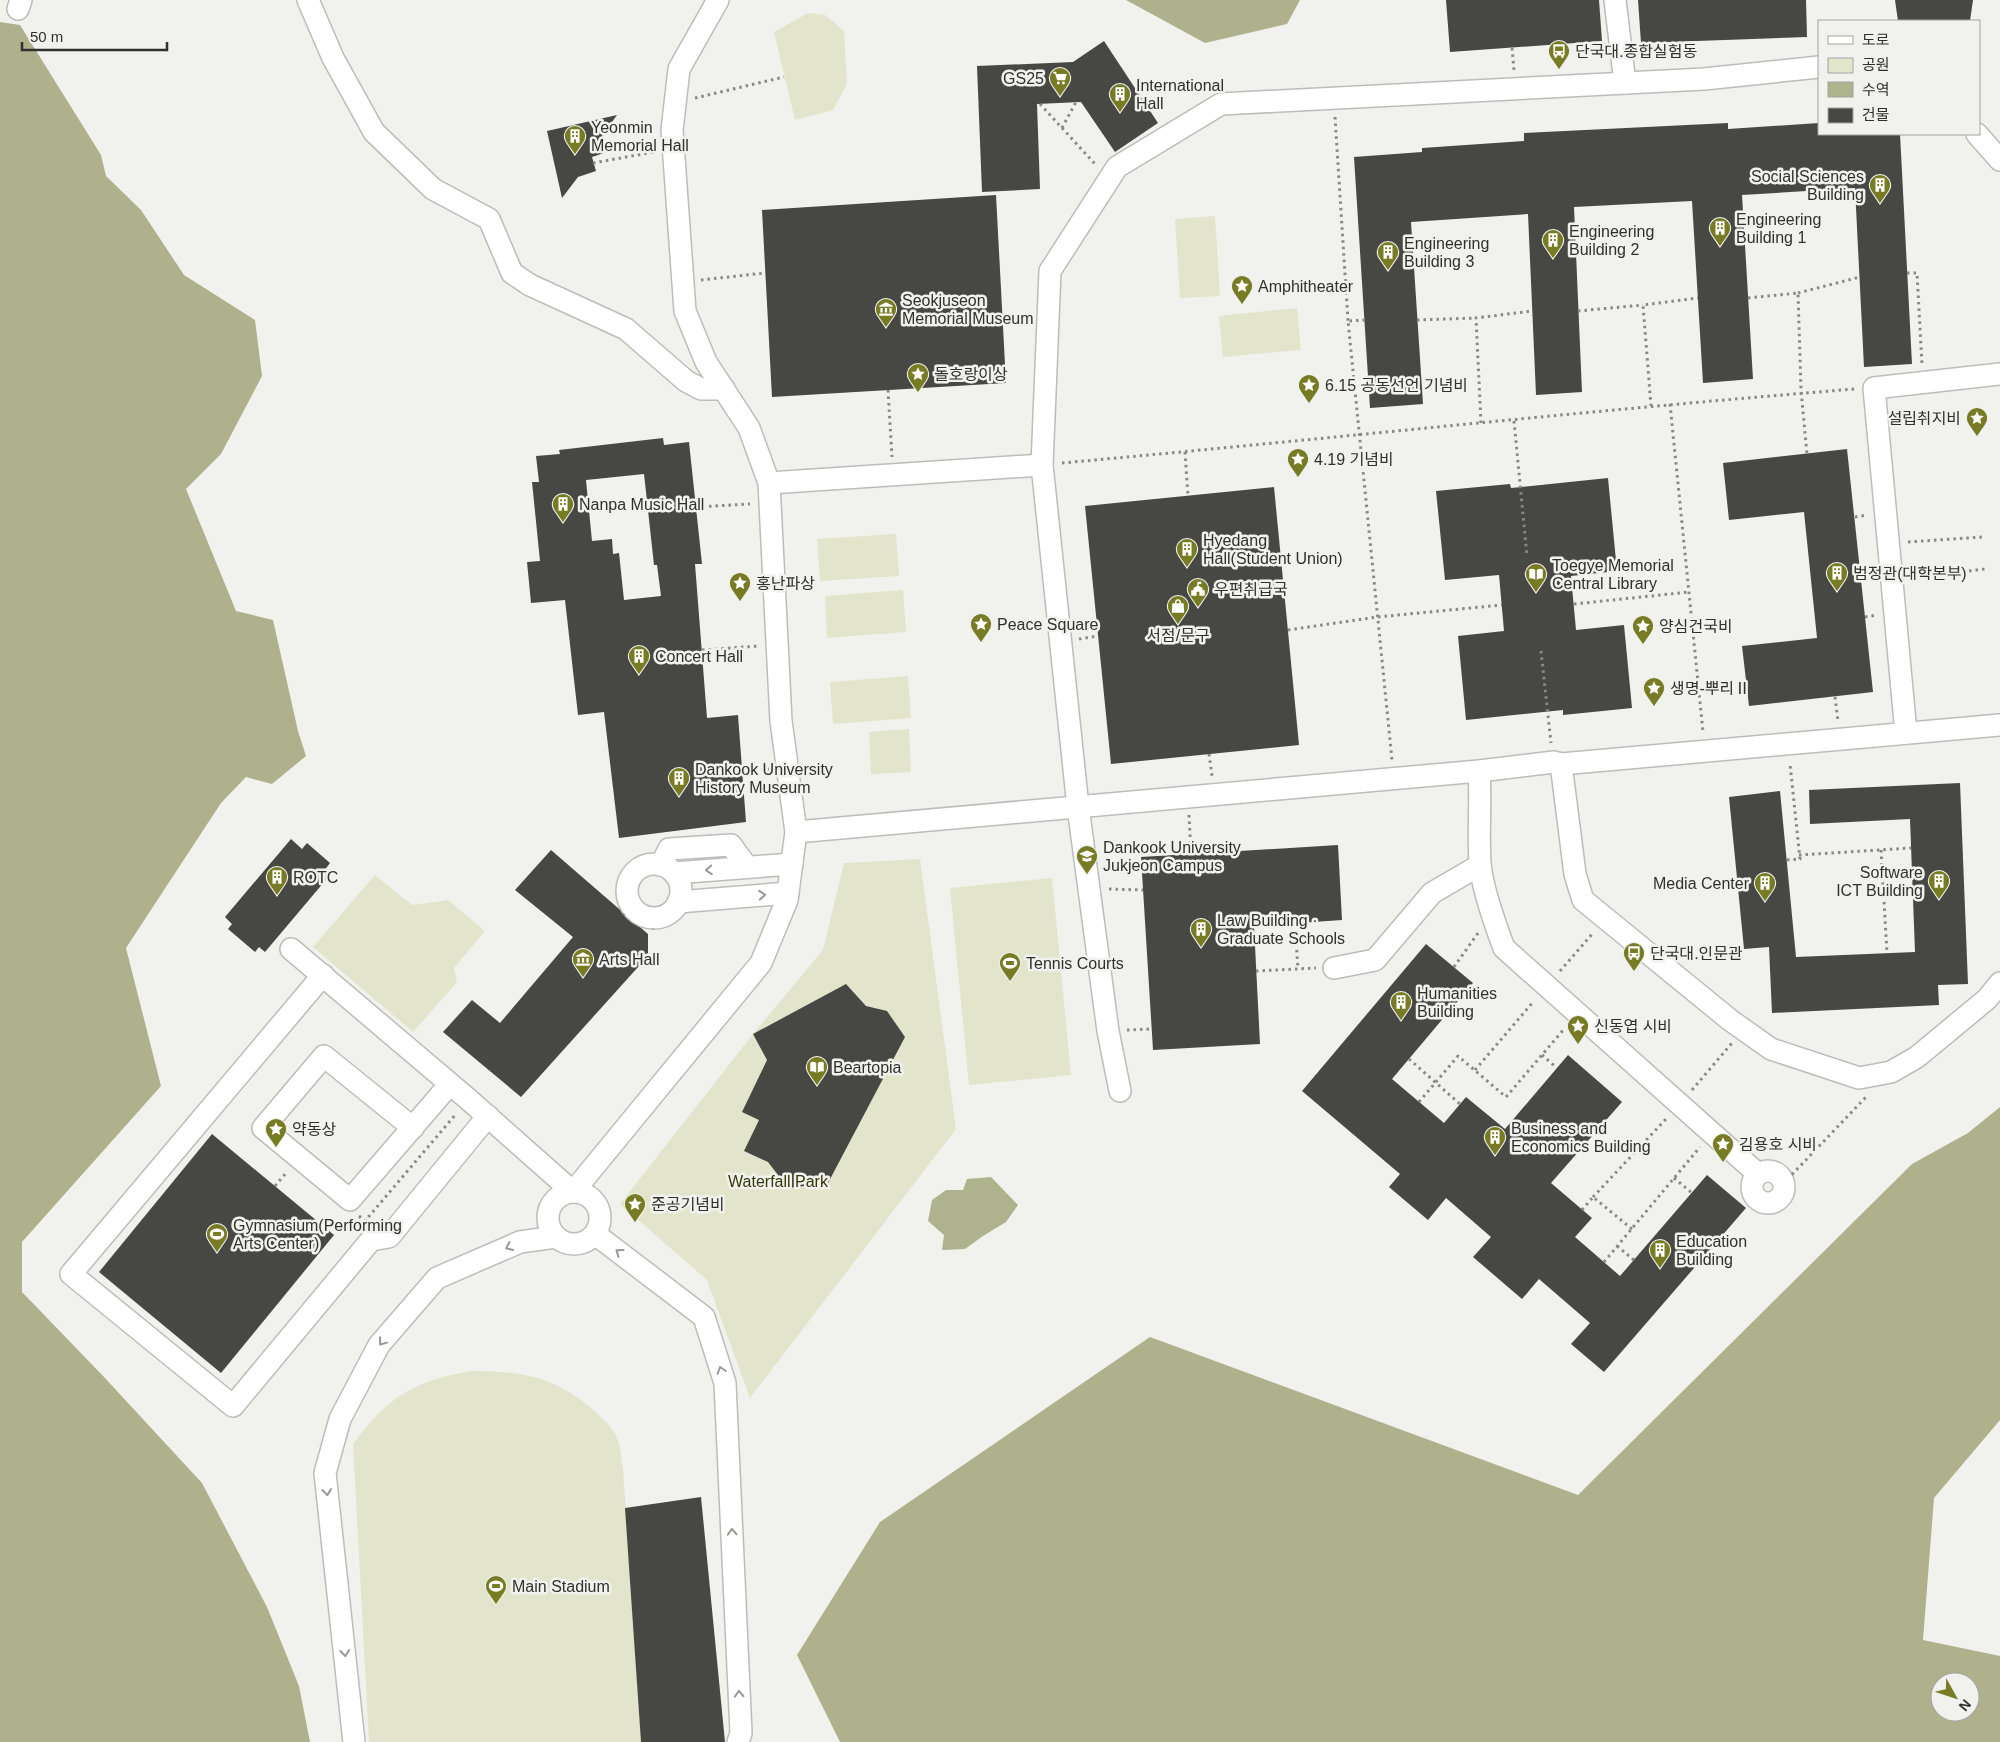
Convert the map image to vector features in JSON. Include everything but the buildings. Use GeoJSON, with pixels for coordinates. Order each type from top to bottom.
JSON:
{"type":"FeatureCollection","features":[{"type":"Feature","properties":{"kind":"lane"},"geometry":{"type":"LineString","coordinates":[[308,0],[333,58],[374,132],[433,189],[489,219],[512,273],[530,285],[626,329],[686,381],[701,389],[724,389]]}},
{"type":"Feature","properties":{"kind":"lane"},"geometry":{"type":"LineString","coordinates":[[572,1192],[761,963],[787,900],[796,832],[781,722],[769,493],[749,428],[706,362],[685,311],[682,282],[672,130],[679,69],[718,0]]}},
{"type":"Feature","properties":{"kind":"lane"},"geometry":{"type":"LineString","coordinates":[[1615,0],[1625,83]]}},
{"type":"Feature","properties":{"kind":"lane"},"geometry":{"type":"LineString","coordinates":[[1120,1092],[1108,1031],[1088,889],[1042,465],[1050,271],[1117,167],[1221,104],[1625,83],[1704,78],[1818,67]]}},
{"type":"Feature","properties":{"kind":"lane"},"geometry":{"type":"LineString","coordinates":[[1978,135],[2000,160]]}},
{"type":"Feature","properties":{"kind":"lane"},"geometry":{"type":"LineString","coordinates":[[1906,733],[1874,388],[2000,374]]}},
{"type":"Feature","properties":{"kind":"lane"},"geometry":{"type":"LineString","coordinates":[[769,493],[893,475],[1042,465]]}},
{"type":"Feature","properties":{"kind":"lane"},"geometry":{"type":"LineString","coordinates":[[796,832],[2000,724]]}},
{"type":"Feature","properties":{"kind":"lane"},"geometry":{"type":"LineString","coordinates":[[1558,763],[1575,874],[1583,900],[1743,1030],[1771,1049],[1859,1078],[1891,1072],[1917,1057],[1987,999],[2000,983]]}},
{"type":"Feature","properties":{"kind":"lane"},"geometry":{"type":"LineString","coordinates":[[1479,771],[1481,803],[1480,865],[1492,915],[1504,948],[1758,1174],[1768,1171],[1774,1172],[1782,1179],[1783,1184]]}},
{"type":"Feature","properties":{"kind":"lane"},"geometry":{"type":"LineString","coordinates":[[667,869],[680,887],[678,902],[674,910],[667,915],[650,918],[635,910],[627,894],[628,886],[637,871],[652,864],[667,869],[792,864]]}},
{"type":"Feature","properties":{"kind":"lane"},"geometry":{"type":"LineString","coordinates":[[1334,968],[1375,960],[1432,894],[1480,865]]}},
{"type":"Feature","properties":{"kind":"lane"},"geometry":{"type":"LineString","coordinates":[[678,902],[788,893]]}},
{"type":"Feature","properties":{"kind":"lane"},"geometry":{"type":"LineString","coordinates":[[291,949],[488,1116],[572,1192]]}},
{"type":"Feature","properties":{"kind":"lane"},"geometry":{"type":"LineString","coordinates":[[323,975],[71,1274],[233,1406],[371,1240],[389,1237],[488,1116]]}},
{"type":"Feature","properties":{"kind":"lane"},"geometry":{"type":"LineString","coordinates":[[413,1128],[324,1056],[263,1128],[350,1200],[413,1128],[450,1084]]}},
{"type":"Feature","properties":{"kind":"lane"},"geometry":{"type":"LineString","coordinates":[[572,1192],[581,1192],[595,1202],[600,1218],[599,1227],[595,1234],[588,1240],[572,1244],[556,1237],[551,1230],[548,1213],[557,1198],[572,1192]]}},
{"type":"Feature","properties":{"kind":"lane"},"geometry":{"type":"LineString","coordinates":[[595,1234],[704,1317],[725,1383],[741,1733],[738,1742]]}},
{"type":"Feature","properties":{"kind":"lane"},"geometry":{"type":"LineString","coordinates":[[354,1742],[325,1473],[340,1419],[379,1345],[437,1278],[520,1242],[556,1237]]}},
{"type":"Feature","properties":{"kind":"path"},"geometry":{"type":"LineString","coordinates":[[675,103],[784,77]]}},
{"type":"Feature","properties":{"kind":"path"},"geometry":{"type":"LineString","coordinates":[[1334,98],[1348,321],[1358,436],[1394,779]]}},
{"type":"Feature","properties":{"kind":"path"},"geometry":{"type":"LineString","coordinates":[[1062,128],[1076,102]]}},
{"type":"Feature","properties":{"kind":"path"},"geometry":{"type":"LineString","coordinates":[[1040,104],[1109,180]]}},
{"type":"Feature","properties":{"kind":"path"},"geometry":{"type":"LineString","coordinates":[[594,163],[674,148]]}},
{"type":"Feature","properties":{"kind":"path"},"geometry":{"type":"LineString","coordinates":[[682,282],[765,273]]}},
{"type":"Feature","properties":{"kind":"path"},"geometry":{"type":"LineString","coordinates":[[1907,273],[1917,273],[1922,382]]}},
{"type":"Feature","properties":{"kind":"path"},"geometry":{"type":"LineString","coordinates":[[1748,298],[1798,293],[1860,277]]}},
{"type":"Feature","properties":{"kind":"path"},"geometry":{"type":"LineString","coordinates":[[1798,293],[1801,393],[1807,454]]}},
{"type":"Feature","properties":{"kind":"path"},"geometry":{"type":"LineString","coordinates":[[1578,311],[1698,298]]}},
{"type":"Feature","properties":{"kind":"path"},"geometry":{"type":"LineString","coordinates":[[1644,304],[1651,406]]}},
{"type":"Feature","properties":{"kind":"path"},"geometry":{"type":"LineString","coordinates":[[1418,320],[1476,318],[1532,311]]}},
{"type":"Feature","properties":{"kind":"path"},"geometry":{"type":"LineString","coordinates":[[1476,318],[1481,423]]}},
{"type":"Feature","properties":{"kind":"path"},"geometry":{"type":"LineString","coordinates":[[1348,321],[1365,320]]}},
{"type":"Feature","properties":{"kind":"path"},"geometry":{"type":"LineString","coordinates":[[1042,465],[1514,421],[1670,404],[1874,388]]}},
{"type":"Feature","properties":{"kind":"path"},"geometry":{"type":"LineString","coordinates":[[888,390],[893,475]]}},
{"type":"Feature","properties":{"kind":"path"},"geometry":{"type":"LineString","coordinates":[[1670,404],[1705,751]]}},
{"type":"Feature","properties":{"kind":"path"},"geometry":{"type":"LineString","coordinates":[[1514,421],[1527,556]]}},
{"type":"Feature","properties":{"kind":"path"},"geometry":{"type":"LineString","coordinates":[[1185,452],[1188,496]]}},
{"type":"Feature","properties":{"kind":"path"},"geometry":{"type":"LineString","coordinates":[[696,507],[769,493]]}},
{"type":"Feature","properties":{"kind":"path"},"geometry":{"type":"LineString","coordinates":[[1887,544],[1982,537]]}},
{"type":"Feature","properties":{"kind":"path"},"geometry":{"type":"LineString","coordinates":[[1891,580],[1985,569]]}},
{"type":"Feature","properties":{"kind":"path"},"geometry":{"type":"LineString","coordinates":[[1574,604],[1689,592]]}},
{"type":"Feature","properties":{"kind":"path"},"geometry":{"type":"LineString","coordinates":[[1288,630],[1377,617],[1502,605]]}},
{"type":"Feature","properties":{"kind":"path"},"geometry":{"type":"LineString","coordinates":[[702,650],[777,645]]}},
{"type":"Feature","properties":{"kind":"path"},"geometry":{"type":"LineString","coordinates":[[1541,651],[1558,763]]}},
{"type":"Feature","properties":{"kind":"path"},"geometry":{"type":"LineString","coordinates":[[1787,860],[1800,859],[1788,744]]}},
{"type":"Feature","properties":{"kind":"path"},"geometry":{"type":"LineString","coordinates":[[742,771],[787,768]]}},
{"type":"Feature","properties":{"kind":"path"},"geometry":{"type":"LineString","coordinates":[[1188,797],[1191,854]]}},
{"type":"Feature","properties":{"kind":"path"},"geometry":{"type":"LineString","coordinates":[[1799,855],[1911,848]]}},
{"type":"Feature","properties":{"kind":"path"},"geometry":{"type":"LineString","coordinates":[[1881,850],[1887,953]]}},
{"type":"Feature","properties":{"kind":"path"},"geometry":{"type":"LineString","coordinates":[[1088,889],[1143,890]]}},
{"type":"Feature","properties":{"kind":"path"},"geometry":{"type":"LineString","coordinates":[[1454,967],[1492,915]]}},
{"type":"Feature","properties":{"kind":"path"},"geometry":{"type":"LineString","coordinates":[[1547,986],[1605,919]]}},
{"type":"Feature","properties":{"kind":"path"},"geometry":{"type":"LineString","coordinates":[[1295,924],[1298,969]]}},
{"type":"Feature","properties":{"kind":"path"},"geometry":{"type":"LineString","coordinates":[[1256,971],[1334,968]]}},
{"type":"Feature","properties":{"kind":"path"},"geometry":{"type":"LineString","coordinates":[[1419,1102],[1458,1056],[1506,1097],[1578,1013]]}},
{"type":"Feature","properties":{"kind":"path"},"geometry":{"type":"LineString","coordinates":[[1475,1070],[1523,1014]]}},
{"type":"Feature","properties":{"kind":"path"},"geometry":{"type":"LineString","coordinates":[[1680,1104],[1743,1030]]}},
{"type":"Feature","properties":{"kind":"path"},"geometry":{"type":"LineString","coordinates":[[1542,1055],[1557,1068]]}},
{"type":"Feature","properties":{"kind":"path"},"geometry":{"type":"LineString","coordinates":[[1409,1059],[1460,1104]]}},
{"type":"Feature","properties":{"kind":"path"},"geometry":{"type":"LineString","coordinates":[[1783,1184],[1891,1072]]}},
{"type":"Feature","properties":{"kind":"path"},"geometry":{"type":"LineString","coordinates":[[1604,1262],[1712,1132]]}},
{"type":"Feature","properties":{"kind":"path"},"geometry":{"type":"LineString","coordinates":[[1582,1210],[1653,1133]]}},
{"type":"Feature","properties":{"kind":"path"},"geometry":{"type":"LineString","coordinates":[[1674,1178],[1692,1193]]}},
{"type":"Feature","properties":{"kind":"path"},"geometry":{"type":"LineString","coordinates":[[1593,1196],[1632,1229]]}},
{"type":"Feature","properties":{"kind":"path"},"geometry":{"type":"LineString","coordinates":[[1617,1246],[1634,1260]]}},
{"type":"Feature","properties":{"kind":"green space"},"geometry":{"type":"Polygon","coordinates":[[[808,13],[825,15],[844,31],[847,84],[833,110],[795,120],[774,32],[808,13]]]}},
{"type":"Feature","properties":{"kind":"green space"},"geometry":{"type":"Polygon","coordinates":[[[1215,216],[1220,296],[1180,298],[1175,219],[1215,216]]]}},
{"type":"Feature","properties":{"kind":"green space"},"geometry":{"type":"Polygon","coordinates":[[[1297,308],[1301,350],[1223,357],[1219,316],[1297,308]]]}},
{"type":"Feature","properties":{"kind":"green space"},"geometry":{"type":"Polygon","coordinates":[[[896,534],[899,576],[820,581],[817,539],[896,534]]]}},
{"type":"Feature","properties":{"kind":"green space"},"geometry":{"type":"Polygon","coordinates":[[[903,590],[906,632],[827,638],[825,596],[903,590]]]}},
{"type":"Feature","properties":{"kind":"green space"},"geometry":{"type":"Polygon","coordinates":[[[908,676],[911,718],[833,724],[830,682],[908,676]]]}},
{"type":"Feature","properties":{"kind":"green space"},"geometry":{"type":"Polygon","coordinates":[[[909,729],[911,772],[871,774],[869,732],[909,729]]]}},
{"type":"Feature","properties":{"kind":"green space","name":"Waterfall Park"},"geometry":{"type":"Polygon","coordinates":[[[920,859],[956,1129],[750,1398],[707,1280],[620,1204],[753,1034],[823,950],[844,863],[920,859]]]}},
{"type":"Feature","properties":{"kind":"green space"},"geometry":{"type":"Polygon","coordinates":[[[375,875],[412,905],[448,900],[485,931],[454,968],[457,982],[413,1032],[313,947],[375,875]]]}},
{"type":"Feature","properties":{"kind":"green space","name":"Tennis Courts"},"geometry":{"type":"Polygon","coordinates":[[[1052,878],[1071,1075],[969,1085],[950,888],[1052,878]]]}},
{"type":"Feature","properties":{"kind":"green space","name":"Main Stadium"},"geometry":{"type":"Polygon","coordinates":[[[471,1371],[521,1374],[550,1382],[578,1398],[592,1409],[606,1422],[615,1434],[623,1469],[641,1742],[369,1742],[353,1444],[378,1414],[403,1394],[433,1380],[471,1371]]]}},
{"type":"Feature","properties":{"kind":"shaded area"},"geometry":{"type":"Polygon","coordinates":[[[1126,0],[1300,0],[1287,24],[1205,43],[1126,0]]]}},
{"type":"Feature","properties":{"kind":"shaded area"},"geometry":{"type":"Polygon","coordinates":[[[0,22],[20,25],[101,155],[106,176],[141,210],[184,275],[255,320],[262,376],[221,454],[186,489],[236,611],[273,620],[298,731],[306,756],[272,784],[246,777],[221,803],[126,948],[161,1086],[22,1242],[22,1292],[202,1483],[267,1607],[299,1686],[310,1742],[0,1742],[0,22]]]}},
{"type":"Feature","properties":{"kind":"shaded area"},"geometry":{"type":"Polygon","coordinates":[[[2000,1107],[2000,1420],[1934,1498],[1923,1640],[2000,1656],[2000,1742],[840,1742],[797,1655],[880,1522],[1150,1337],[1578,1495],[1912,1164],[1968,1133],[2000,1107]]]}},
{"type":"Feature","properties":{"kind":"water"},"geometry":{"type":"Polygon","coordinates":[[[991,1177],[1018,1205],[1006,1222],[965,1249],[942,1250],[944,1235],[928,1221],[932,1200],[946,1190],[963,1190],[967,1179],[991,1177]]]}},
{"type":"Feature","properties":{"kind":"place","name":"단국대.종합실험동"},"geometry":{"type":"Point","coordinates":[1559,70]}},
{"type":"Feature","properties":{"kind":"place","name":"GS25"},"geometry":{"type":"Point","coordinates":[1060,97]}},
{"type":"Feature","properties":{"kind":"place","name":"International Hall"},"geometry":{"type":"Point","coordinates":[1120,113]}},
{"type":"Feature","properties":{"kind":"place","name":"Yeonmin Memorial Hall"},"geometry":{"type":"Point","coordinates":[575,155]}},
{"type":"Feature","properties":{"kind":"place","name":"Social Sciences Building"},"geometry":{"type":"Point","coordinates":[1880,204]}},
{"type":"Feature","properties":{"kind":"place","name":"Engineering Building 1"},"geometry":{"type":"Point","coordinates":[1720,247]}},
{"type":"Feature","properties":{"kind":"place","name":"Engineering Building 2"},"geometry":{"type":"Point","coordinates":[1553,259]}},
{"type":"Feature","properties":{"kind":"place","name":"Engineering Building 3"},"geometry":{"type":"Point","coordinates":[1388,271]}},
{"type":"Feature","properties":{"kind":"place","name":"Amphitheater"},"geometry":{"type":"Point","coordinates":[1242,305]}},
{"type":"Feature","properties":{"kind":"place","name":"Seokjuseon Memorial Museum"},"geometry":{"type":"Point","coordinates":[886,328]}},
{"type":"Feature","properties":{"kind":"place","name":"돌호랑이상"},"geometry":{"type":"Point","coordinates":[918,393]}},
{"type":"Feature","properties":{"kind":"place","name":"6.15 공동선언 기념비"},"geometry":{"type":"Point","coordinates":[1309,404]}},
{"type":"Feature","properties":{"kind":"place","name":"설립취지비"},"geometry":{"type":"Point","coordinates":[1977,437]}},
{"type":"Feature","properties":{"kind":"place","name":"4.19 기념비"},"geometry":{"type":"Point","coordinates":[1298,478]}},
{"type":"Feature","properties":{"kind":"place","name":"Nanpa Music Hall"},"geometry":{"type":"Point","coordinates":[563,523]}},
{"type":"Feature","properties":{"kind":"place","name":"Hyedang Hall(Student Union)"},"geometry":{"type":"Point","coordinates":[1187,568]}},
{"type":"Feature","properties":{"kind":"place","name":"범정관(대학본부)"},"geometry":{"type":"Point","coordinates":[1837,592]}},
{"type":"Feature","properties":{"kind":"place","name":"Toegye Memorial Central Library"},"geometry":{"type":"Point","coordinates":[1536,593]}},
{"type":"Feature","properties":{"kind":"place","name":"홍난파상"},"geometry":{"type":"Point","coordinates":[740,602]}},
{"type":"Feature","properties":{"kind":"place","name":"우편취급국"},"geometry":{"type":"Point","coordinates":[1198,608]}},
{"type":"Feature","properties":{"kind":"place","name":"서점/문구"},"geometry":{"type":"Point","coordinates":[1178,625]}},
{"type":"Feature","properties":{"kind":"place","name":"Peace Square"},"geometry":{"type":"Point","coordinates":[981,643]}},
{"type":"Feature","properties":{"kind":"place","name":"양심건국비"},"geometry":{"type":"Point","coordinates":[1643,645]}},
{"type":"Feature","properties":{"kind":"place","name":"Concert Hall"},"geometry":{"type":"Point","coordinates":[639,675]}},
{"type":"Feature","properties":{"kind":"place","name":"생명-뿌리Ⅱ"},"geometry":{"type":"Point","coordinates":[1654,707]}},
{"type":"Feature","properties":{"kind":"place","name":"Dankook University History Museum"},"geometry":{"type":"Point","coordinates":[679,797]}},
{"type":"Feature","properties":{"kind":"place","name":"Dankook University Jukjeon Campus"},"geometry":{"type":"Point","coordinates":[1087,875]}},
{"type":"Feature","properties":{"kind":"place","name":"ROTC"},"geometry":{"type":"Point","coordinates":[277,896]}},
{"type":"Feature","properties":{"kind":"place","name":"Software ICT Building"},"geometry":{"type":"Point","coordinates":[1939,900]}},
{"type":"Feature","properties":{"kind":"place","name":"Media Center"},"geometry":{"type":"Point","coordinates":[1765,902]}},
{"type":"Feature","properties":{"kind":"place","name":"Law Building · Graduate Schools"},"geometry":{"type":"Point","coordinates":[1201,948]}},
{"type":"Feature","properties":{"kind":"place","name":"단국대.인문관"},"geometry":{"type":"Point","coordinates":[1634,972]}},
{"type":"Feature","properties":{"kind":"place","name":"Arts Hall"},"geometry":{"type":"Point","coordinates":[583,978]}},
{"type":"Feature","properties":{"kind":"place","name":"Tennis Courts"},"geometry":{"type":"Point","coordinates":[1010,982]}},
{"type":"Feature","properties":{"kind":"place","name":"Humanities Building"},"geometry":{"type":"Point","coordinates":[1401,1021]}},
{"type":"Feature","properties":{"kind":"place","name":"신동엽 시비"},"geometry":{"type":"Point","coordinates":[1578,1045]}},
{"type":"Feature","properties":{"kind":"place","name":"Beartopia"},"geometry":{"type":"Point","coordinates":[817,1086]}},
{"type":"Feature","properties":{"kind":"place","name":"약동상"},"geometry":{"type":"Point","coordinates":[276,1148]}},
{"type":"Feature","properties":{"kind":"place","name":"Business and Economics Building"},"geometry":{"type":"Point","coordinates":[1495,1156]}},
{"type":"Feature","properties":{"kind":"place","name":"김용호 시비"},"geometry":{"type":"Point","coordinates":[1723,1163]}},
{"type":"Feature","properties":{"kind":"place","name":"준공기념비"},"geometry":{"type":"Point","coordinates":[635,1223]}},
{"type":"Feature","properties":{"kind":"place","name":"Gymnasium(Performing Arts Center)"},"geometry":{"type":"Point","coordinates":[217,1253]}},
{"type":"Feature","properties":{"kind":"place","name":"Education Building"},"geometry":{"type":"Point","coordinates":[1660,1269]}},
{"type":"Feature","properties":{"kind":"place","name":"Main Stadium"},"geometry":{"type":"Point","coordinates":[496,1605]}}]}
